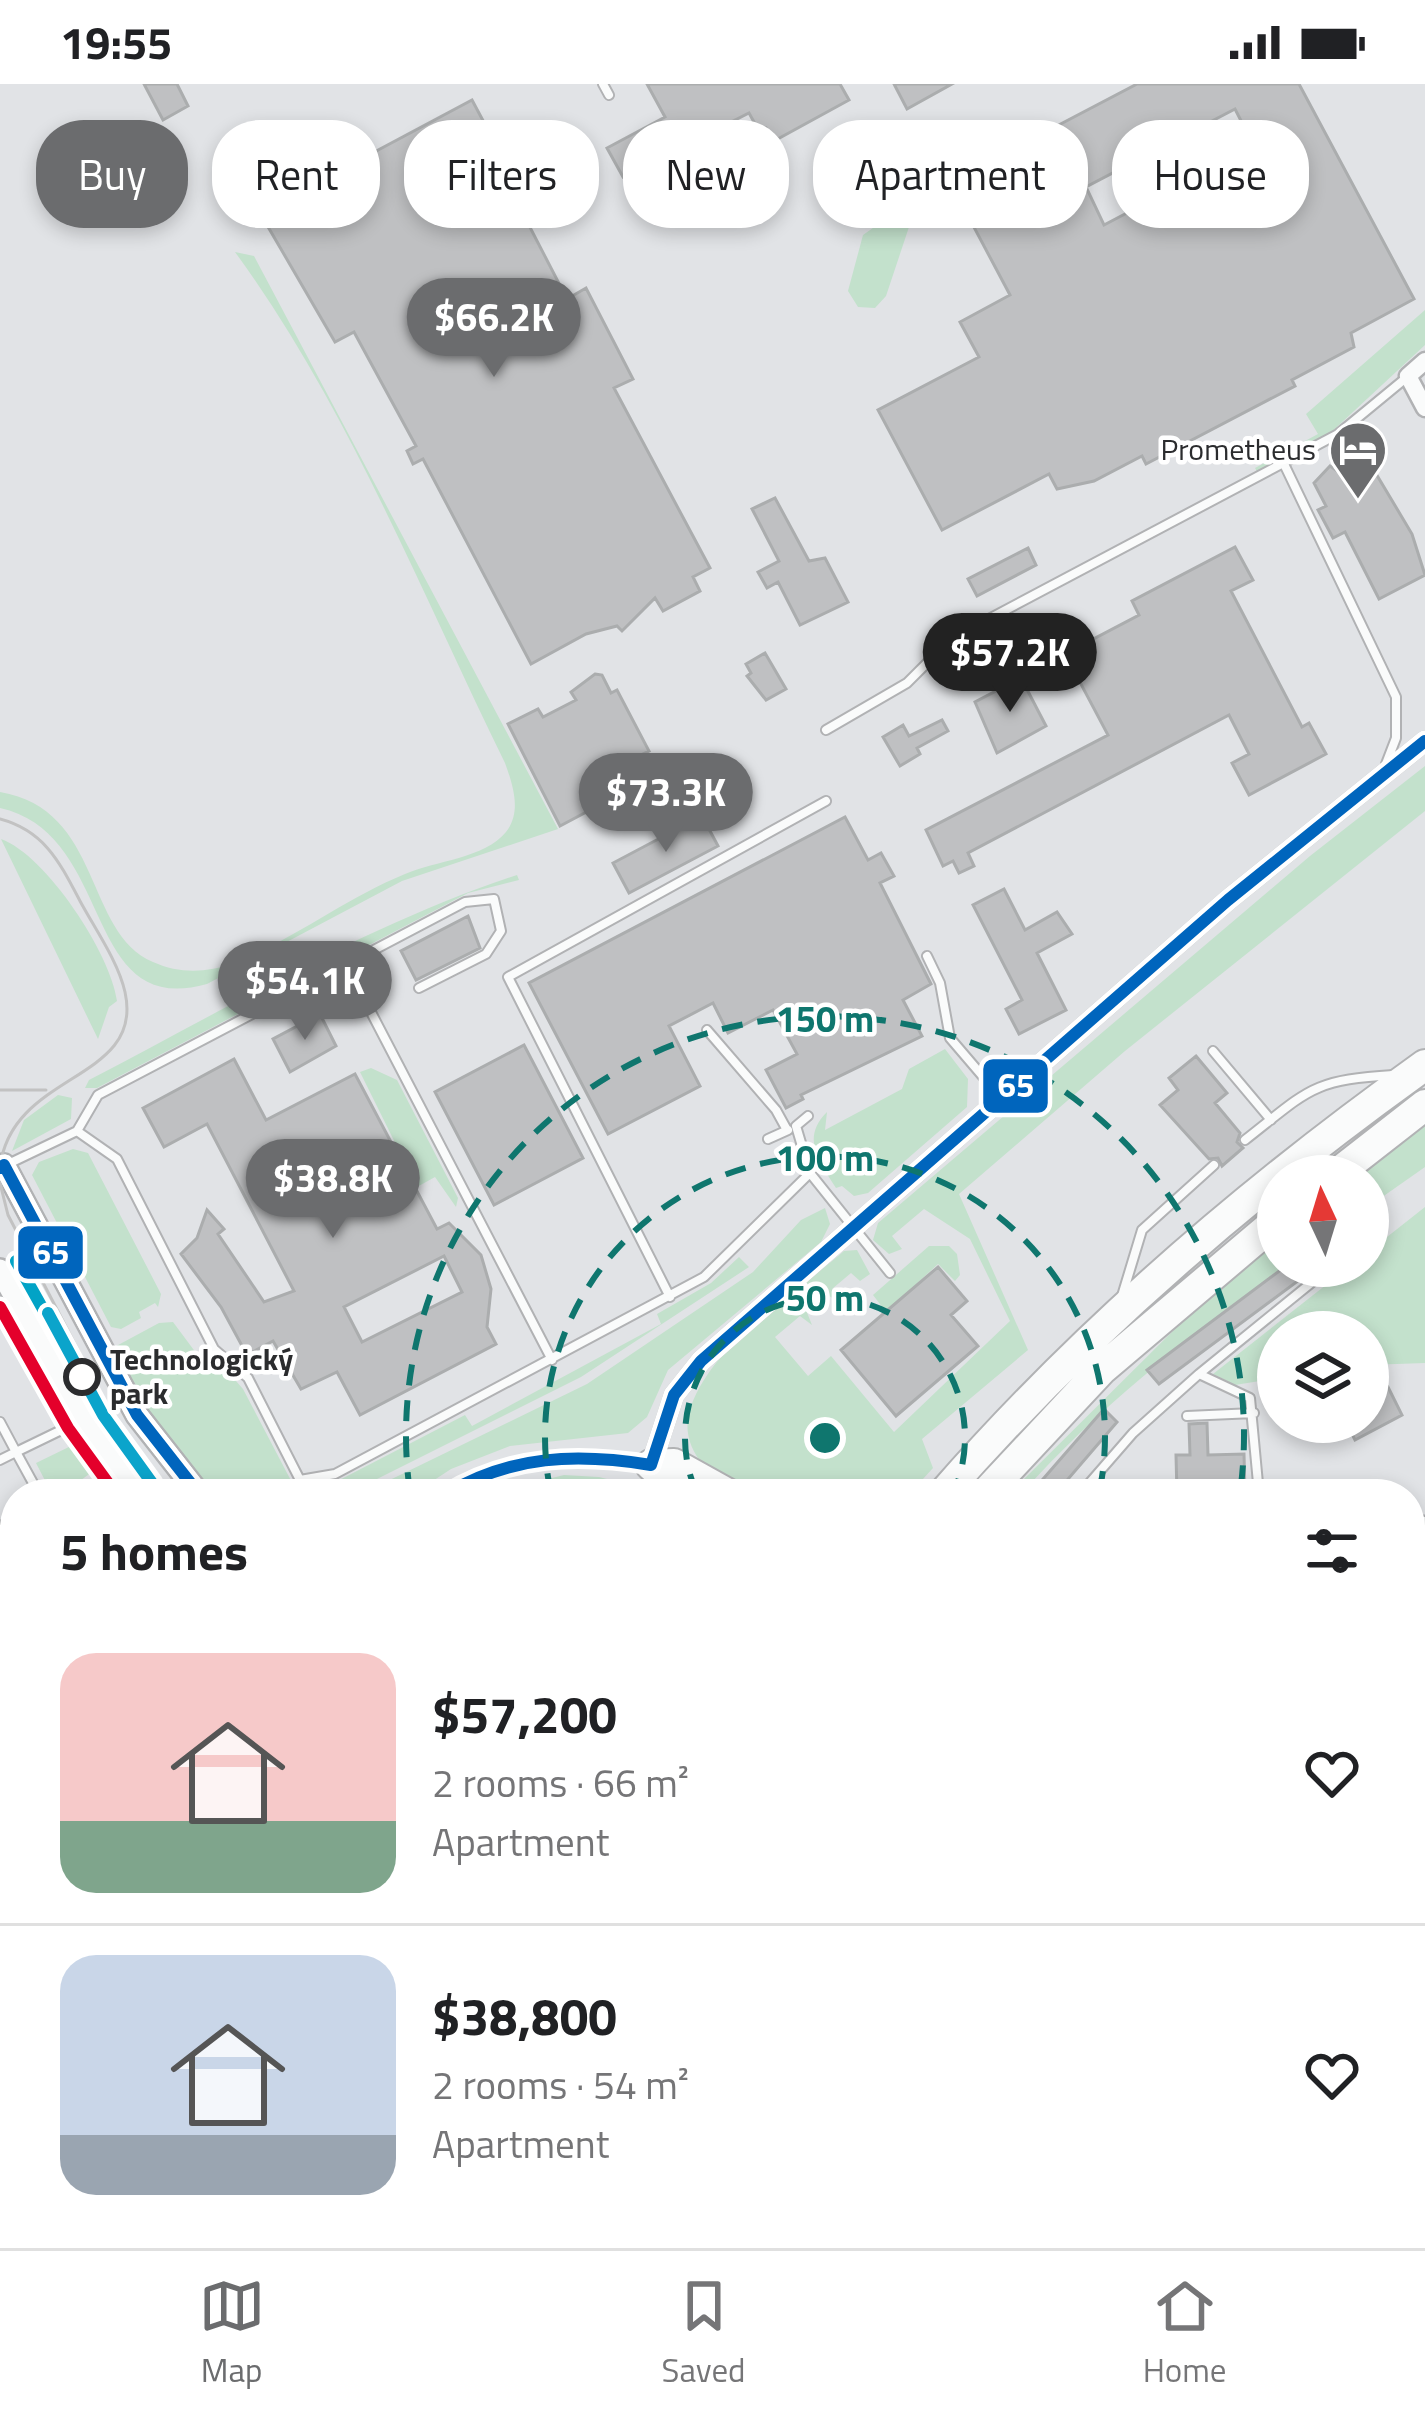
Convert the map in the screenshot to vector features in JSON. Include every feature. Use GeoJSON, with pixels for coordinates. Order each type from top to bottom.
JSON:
{"type":"FeatureCollection","features":[{"type":"Feature","properties":{"kind":"highway"},"geometry":{"type":"LineString","coordinates":[[956,1479],[1120,1310],[1253,1193],[1419,1069]]}},
{"type":"Feature","properties":{"kind":"highway"},"geometry":{"type":"LineString","coordinates":[[1361,1155],[1425,1105]]}},
{"type":"Feature","properties":{"kind":"highway"},"geometry":{"type":"LineString","coordinates":[[999,1479],[1102,1369],[1257,1238]]}},
{"type":"Feature","properties":{"kind":"highway"},"geometry":{"type":"LineString","coordinates":[[943,1479],[977,1454]]}},
{"type":"Feature","properties":{"kind":"highway"},"geometry":{"type":"LineString","coordinates":[[651,1465],[674,1464],[701,1479]]}},
{"type":"Feature","properties":{"kind":"highway"},"geometry":{"type":"LineString","coordinates":[[651,1465],[667,1479]]}},
{"type":"Feature","properties":{"kind":"street"},"geometry":{"type":"LineString","coordinates":[[1425,361],[1408,376],[1425,408]]}},
{"type":"Feature","properties":{"kind":"street"},"geometry":{"type":"LineString","coordinates":[[651,1465],[686,1377],[1228,900],[1425,741]]}},
{"type":"Feature","properties":{"kind":"street"},"geometry":{"type":"LineString","coordinates":[[2,1166],[137,1414],[187,1479]]}},
{"type":"Feature","properties":{"kind":"street"},"geometry":{"type":"LineString","coordinates":[[0,1270],[84,1419],[127,1479]]}},
{"type":"Feature","properties":{"kind":"lane"},"geometry":{"type":"LineString","coordinates":[[603,84],[608,95]]}},
{"type":"Feature","properties":{"kind":"lane"},"geometry":{"type":"LineString","coordinates":[[826,730],[907,683],[951,639],[1338,434],[1408,376]]}},
{"type":"Feature","properties":{"kind":"lane"},"geometry":{"type":"LineString","coordinates":[[1284,464],[1396,697],[1394,750],[1380,774]]}},
{"type":"Feature","properties":{"kind":"lane"},"geometry":{"type":"LineString","coordinates":[[670,1297],[508,977],[826,801]]}},
{"type":"Feature","properties":{"kind":"lane"},"geometry":{"type":"LineString","coordinates":[[2,1166],[77,1131],[98,1095],[465,902],[494,899],[501,931],[486,954],[419,988]]}},
{"type":"Feature","properties":{"kind":"lane"},"geometry":{"type":"LineString","coordinates":[[927,956],[940,983],[950,1038],[1004,1101]]}},
{"type":"Feature","properties":{"kind":"lane"},"geometry":{"type":"LineString","coordinates":[[347,966],[552,1360]]}},
{"type":"Feature","properties":{"kind":"lane"},"geometry":{"type":"LineString","coordinates":[[707,1030],[791,1128],[810,1173],[890,1273]]}},
{"type":"Feature","properties":{"kind":"lane"},"geometry":{"type":"LineString","coordinates":[[1213,1051],[1271,1120]]}},
{"type":"Feature","properties":{"kind":"lane"},"geometry":{"type":"LineString","coordinates":[[1245,1139],[1331,1079],[1419,1069]]}},
{"type":"Feature","properties":{"kind":"lane"},"geometry":{"type":"LineString","coordinates":[[768,1139],[808,1116]]}},
{"type":"Feature","properties":{"kind":"lane"},"geometry":{"type":"LineString","coordinates":[[77,1131],[117,1159],[214,1349],[248,1378],[299,1479]]}},
{"type":"Feature","properties":{"kind":"lane"},"geometry":{"type":"LineString","coordinates":[[1120,1310],[1132,1247],[1142,1230],[1214,1165]]}},
{"type":"Feature","properties":{"kind":"lane"},"geometry":{"type":"LineString","coordinates":[[306,1479],[335,1474],[670,1297],[718,1265],[810,1173]]}},
{"type":"Feature","properties":{"kind":"lane"},"geometry":{"type":"LineString","coordinates":[[1093,1479],[1132,1433],[1306,1287]]}},
{"type":"Feature","properties":{"kind":"lane"},"geometry":{"type":"LineString","coordinates":[[1199,1374],[1247,1396],[1254,1413],[1258,1479]]}},
{"type":"Feature","properties":{"kind":"lane"},"geometry":{"type":"LineString","coordinates":[[1187,1416],[1254,1413]]}},
{"type":"Feature","properties":{"kind":"lane"},"geometry":{"type":"LineString","coordinates":[[0,1460],[84,1419]]}},
{"type":"Feature","properties":{"kind":"lane"},"geometry":{"type":"LineString","coordinates":[[0,1422],[31,1479]]}},
{"type":"Feature","properties":{"kind":"lane"},"geometry":{"type":"LineString","coordinates":[[475,1479],[551,1457],[604,1456],[651,1465]]}},
{"type":"Feature","properties":{"kind":"green space"},"geometry":{"type":"Polygon","coordinates":[[[873,228],[909,228],[886,296],[875,308],[858,307],[848,291],[863,235],[873,228]]]}},
{"type":"Feature","properties":{"kind":"green space"},"geometry":{"type":"Polygon","coordinates":[[[235,252],[254,256],[558,829],[402,881],[207,984],[166,988],[138,975],[117,951],[64,852],[37,825],[0,808],[0,792],[33,803],[58,822],[114,926],[131,947],[163,966],[193,971],[234,963],[383,884],[486,848],[506,832],[515,807],[505,763],[381,502],[313,373],[235,252]]]}},
{"type":"Feature","properties":{"kind":"green space"},"geometry":{"type":"Polygon","coordinates":[[[1425,310],[1425,345],[1325,438],[1259,475],[1255,468],[1318,434],[1306,414],[1425,310]]]}},
{"type":"Feature","properties":{"kind":"green space"},"geometry":{"type":"Polygon","coordinates":[[[1425,766],[1425,811],[1125,1051],[959,1194],[1028,1350],[922,1439],[933,1468],[923,1479],[719,1479],[706,1468],[688,1433],[691,1406],[702,1382],[758,1320],[844,1251],[857,1250],[870,1274],[860,1281],[851,1273],[832,1289],[839,1302],[826,1294],[806,1310],[812,1325],[800,1316],[775,1337],[808,1376],[831,1356],[894,1432],[1010,1321],[970,1239],[924,1209],[892,1236],[902,1249],[889,1254],[873,1240],[878,1223],[1310,856],[1425,766]]]}},
{"type":"Feature","properties":{"kind":"green space"},"geometry":{"type":"Polygon","coordinates":[[[1,839],[37,864],[56,885],[103,958],[117,1001],[109,1007],[98,1039],[1,839]]]}},
{"type":"Feature","properties":{"kind":"green space"},"geometry":{"type":"Polygon","coordinates":[[[517,875],[519,880],[468,893],[97,1088],[85,1088],[89,1080],[352,943],[461,895],[517,875]]]}},
{"type":"Feature","properties":{"kind":"green space"},"geometry":{"type":"Polygon","coordinates":[[[945,1049],[968,1079],[967,1107],[868,1193],[854,1196],[842,1186],[836,1188],[815,1150],[819,1122],[827,1112],[825,1130],[902,1089],[909,1069],[945,1049]]]}},
{"type":"Feature","properties":{"kind":"green space"},"geometry":{"type":"Polygon","coordinates":[[[371,1068],[397,1080],[458,1198],[456,1207],[435,1177],[417,1187],[360,1072],[371,1068]]]}},
{"type":"Feature","properties":{"kind":"green space"},"geometry":{"type":"Polygon","coordinates":[[[58,1095],[72,1098],[71,1119],[12,1151],[24,1120],[58,1095]]]}},
{"type":"Feature","properties":{"kind":"green space"},"geometry":{"type":"Polygon","coordinates":[[[1425,1123],[1425,1167],[1389,1192],[1389,1155],[1384,1155],[1425,1123]]]}},
{"type":"Feature","properties":{"kind":"green space"},"geometry":{"type":"Polygon","coordinates":[[[73,1149],[88,1153],[161,1294],[158,1307],[155,1303],[139,1312],[141,1318],[121,1329],[111,1327],[32,1175],[39,1162],[73,1149]]]}},
{"type":"Feature","properties":{"kind":"green space"},"geometry":{"type":"Polygon","coordinates":[[[1425,1207],[1425,1363],[1389,1364],[1389,1311],[1293,1311],[1323,1287],[1389,1287],[1389,1235],[1425,1207]]]}},
{"type":"Feature","properties":{"kind":"green space"},"geometry":{"type":"Polygon","coordinates":[[[825,1208],[830,1224],[821,1242],[668,1370],[647,1417],[628,1433],[510,1446],[436,1479],[392,1479],[587,1384],[753,1272],[801,1220],[825,1208]]]}},
{"type":"Feature","properties":{"kind":"green space"},"geometry":{"type":"Polygon","coordinates":[[[929,1246],[949,1246],[957,1254],[960,1275],[955,1281],[938,1264],[886,1312],[873,1295],[929,1246]]]}},
{"type":"Feature","properties":{"kind":"green space"},"geometry":{"type":"Polygon","coordinates":[[[1257,1255],[1259,1287],[1148,1372],[1036,1479],[1024,1479],[1190,1314],[1257,1255]]]}},
{"type":"Feature","properties":{"kind":"green space"},"geometry":{"type":"Polygon","coordinates":[[[739,1257],[749,1267],[581,1377],[377,1479],[341,1479],[465,1415],[472,1426],[661,1324],[657,1314],[711,1283],[739,1257]]]}},
{"type":"Feature","properties":{"kind":"green space"},"geometry":{"type":"Polygon","coordinates":[[[173,1322],[205,1365],[229,1373],[243,1389],[290,1479],[194,1479],[169,1449],[107,1351],[159,1323],[173,1322]]]}},
{"type":"Feature","properties":{"kind":"green space"},"geometry":{"type":"Polygon","coordinates":[[[1257,1339],[1257,1381],[1235,1385],[1213,1374],[1257,1339]]]}},
{"type":"Feature","properties":{"kind":"green space"},"geometry":{"type":"Polygon","coordinates":[[[73,1445],[92,1472],[82,1479],[44,1479],[36,1463],[73,1445]]]}},
{"type":"Feature","properties":{"kind":"green space"},"geometry":{"type":"Polygon","coordinates":[[[564,1475],[607,1479],[548,1479],[564,1475]]]}},
{"type":"Feature","properties":{"kind":"building"},"geometry":{"type":"Polygon","coordinates":[[[144,84],[177,84],[188,106],[163,120],[144,84]]]}},
{"type":"Feature","properties":{"kind":"building"},"geometry":{"type":"Polygon","coordinates":[[[647,84],[840,84],[849,100],[789,133],[789,120],[753,120],[749,113],[735,120],[659,120],[665,117],[647,84]]]}},
{"type":"Feature","properties":{"kind":"building"},"geometry":{"type":"Polygon","coordinates":[[[894,84],[952,84],[907,109],[894,84]]]}},
{"type":"Feature","properties":{"kind":"building"},"geometry":{"type":"Polygon","coordinates":[[[1137,84],[1299,84],[1414,299],[1351,333],[1354,347],[1292,380],[1295,386],[1146,464],[1142,456],[1094,481],[1057,489],[1049,474],[942,530],[878,410],[979,357],[960,322],[1010,295],[974,228],[1088,228],[1088,191],[1104,225],[1112,221],[1112,228],[1309,228],[1309,120],[1241,120],[1235,109],[1214,120],[1112,120],[1112,173],[1088,186],[1088,120],[1068,120],[1137,84]]]}},
{"type":"Feature","properties":{"kind":"building"},"geometry":{"type":"Polygon","coordinates":[[[472,100],[483,120],[434,120],[472,100]]]}},
{"type":"Feature","properties":{"kind":"building"},"geometry":{"type":"Polygon","coordinates":[[[404,136],[404,228],[530,228],[567,299],[586,288],[633,379],[614,388],[710,568],[693,577],[700,591],[663,611],[655,598],[622,631],[617,626],[586,634],[531,664],[423,459],[413,464],[407,451],[416,446],[354,332],[335,342],[269,228],[380,228],[380,149],[404,136]]]}},
{"type":"Feature","properties":{"kind":"building"},"geometry":{"type":"Polygon","coordinates":[[[623,139],[623,177],[607,148],[623,139]]]}},
{"type":"Feature","properties":{"kind":"building"},"geometry":{"type":"Polygon","coordinates":[[[1330,466],[1349,479],[1372,467],[1412,534],[1425,575],[1379,599],[1345,532],[1333,538],[1318,510],[1326,506],[1314,483],[1330,466]]]}},
{"type":"Feature","properties":{"kind":"building"},"geometry":{"type":"Polygon","coordinates":[[[775,498],[809,561],[825,558],[848,602],[800,625],[778,582],[767,588],[758,572],[779,561],[752,509],[775,498]]]}},
{"type":"Feature","properties":{"kind":"building"},"geometry":{"type":"Polygon","coordinates":[[[1235,547],[1253,580],[1231,591],[1302,727],[1309,723],[1326,754],[1249,795],[1232,763],[1249,754],[1229,715],[968,853],[974,866],[959,873],[953,861],[943,866],[926,830],[1108,735],[1065,654],[1139,615],[1132,601],[1235,547]]]}},
{"type":"Feature","properties":{"kind":"building"},"geometry":{"type":"Polygon","coordinates":[[[1028,548],[1036,565],[977,596],[968,579],[1028,548]]]}},
{"type":"Feature","properties":{"kind":"building"},"geometry":{"type":"Polygon","coordinates":[[[765,653],[786,689],[766,700],[747,676],[751,673],[746,664],[765,653]]]}},
{"type":"Feature","properties":{"kind":"building"},"geometry":{"type":"Polygon","coordinates":[[[595,674],[602,675],[611,693],[617,690],[649,751],[643,754],[654,776],[560,826],[508,724],[538,709],[543,717],[576,700],[571,692],[595,674]]]}},
{"type":"Feature","properties":{"kind":"building"},"geometry":{"type":"Polygon","coordinates":[[[1021,678],[1046,726],[997,753],[975,702],[1021,678]]]}},
{"type":"Feature","properties":{"kind":"building"},"geometry":{"type":"Polygon","coordinates":[[[942,720],[948,731],[917,748],[920,754],[900,766],[883,737],[903,725],[909,736],[942,720]]]}},
{"type":"Feature","properties":{"kind":"building"},"geometry":{"type":"Polygon","coordinates":[[[702,816],[718,846],[629,893],[613,863],[702,816]]]}},
{"type":"Feature","properties":{"kind":"building"},"geometry":{"type":"Polygon","coordinates":[[[845,817],[868,860],[881,853],[894,876],[880,883],[931,984],[903,1000],[922,1036],[801,1095],[803,1099],[786,1108],[766,1070],[797,1054],[773,1010],[728,1033],[713,1003],[669,1026],[700,1086],[608,1134],[529,983],[845,817]]]}},
{"type":"Feature","properties":{"kind":"building"},"geometry":{"type":"Polygon","coordinates":[[[1004,889],[1025,930],[1057,912],[1072,934],[1037,953],[1066,1010],[1019,1034],[1006,1009],[1022,1000],[973,905],[1004,889]]]}},
{"type":"Feature","properties":{"kind":"building"},"geometry":{"type":"Polygon","coordinates":[[[468,916],[480,948],[416,980],[401,951],[468,916]]]}},
{"type":"Feature","properties":{"kind":"building"},"geometry":{"type":"Polygon","coordinates":[[[320,1014],[336,1046],[290,1072],[273,1039],[320,1014]]]}},
{"type":"Feature","properties":{"kind":"building"},"geometry":{"type":"Polygon","coordinates":[[[524,1045],[583,1158],[494,1205],[435,1092],[524,1045]]]}},
{"type":"Feature","properties":{"kind":"building"},"geometry":{"type":"Polygon","coordinates":[[[1196,1056],[1227,1093],[1215,1103],[1240,1133],[1237,1142],[1243,1148],[1222,1166],[1218,1158],[1209,1159],[1160,1105],[1178,1090],[1169,1078],[1196,1056]]]}},
{"type":"Feature","properties":{"kind":"building"},"geometry":{"type":"Polygon","coordinates":[[[234,1059],[266,1120],[355,1074],[437,1229],[449,1223],[481,1255],[491,1289],[487,1327],[496,1344],[360,1415],[337,1372],[301,1389],[273,1341],[247,1355],[221,1307],[181,1254],[197,1238],[207,1210],[224,1229],[218,1234],[264,1302],[294,1291],[207,1124],[164,1147],[143,1108],[234,1059]],[[444,1256],[344,1307],[362,1342],[462,1292],[444,1256]]]}},
{"type":"Feature","properties":{"kind":"building"},"geometry":{"type":"Polygon","coordinates":[[[938,1267],[967,1301],[951,1315],[978,1346],[896,1416],[841,1350],[938,1267]]]}},
{"type":"Feature","properties":{"kind":"building"},"geometry":{"type":"Polygon","coordinates":[[[1258,1287],[1290,1287],[1159,1384],[1147,1370],[1258,1287]]]}},
{"type":"Feature","properties":{"kind":"building"},"geometry":{"type":"Polygon","coordinates":[[[1389,1389],[1402,1415],[1389,1422],[1389,1389]]]}},
{"type":"Feature","properties":{"kind":"building"},"geometry":{"type":"Polygon","coordinates":[[[1104,1409],[1117,1422],[1068,1479],[1043,1479],[1104,1409]]]}},
{"type":"Feature","properties":{"kind":"building"},"geometry":{"type":"Polygon","coordinates":[[[1207,1423],[1208,1455],[1244,1454],[1245,1479],[1177,1479],[1176,1455],[1190,1455],[1189,1424],[1207,1423]]]}},
{"type":"Feature","properties":{"kind":"tram line"},"geometry":{"type":"LineString","coordinates":[[0,819],[40,840],[58,862],[117,969],[125,992],[126,1021],[116,1044],[97,1062],[27,1112],[10,1136],[0,1167]]}},
{"type":"Feature","properties":{"kind":"tram line"},"geometry":{"type":"LineString","coordinates":[[0,1090],[46,1090]]}},
{"type":"Feature","properties":{"kind":"tram line"},"geometry":{"type":"LineString","coordinates":[[0,1183],[8,1215],[90,1373]]}},
{"type":"Feature","properties":{"kind":"transit line","name":"65"},"geometry":{"type":"LineString","coordinates":[[651,1465],[674,1395],[701,1361],[1228,900],[1425,741]]}},
{"type":"Feature","properties":{"kind":"transit line","name":"65"},"geometry":{"type":"LineString","coordinates":[[0,1168],[4,1165],[137,1415],[187,1479]]}},
{"type":"Feature","properties":{"kind":"transit line"},"geometry":{"type":"LineString","coordinates":[[16,1261],[99,1409],[150,1479]]}},
{"type":"Feature","properties":{"kind":"transit line"},"geometry":{"type":"LineString","coordinates":[[0,1307],[68,1428],[105,1479]]}},
{"type":"Feature","properties":{"kind":"transit line"},"geometry":{"type":"LineString","coordinates":[[48,1313],[103,1415],[149,1479]]}},
{"type":"Feature","properties":{"kind":"transit line","name":"65"},"geometry":{"type":"LineString","coordinates":[[475,1479],[545,1460],[651,1465]]}},
{"type":"Feature","properties":{"kind":"place","name":"Prometheus"},"geometry":{"type":"Point","coordinates":[1358,501]}},
{"type":"Feature","properties":{"kind":"place","name":"Technologický park"},"geometry":{"type":"Point","coordinates":[82,1377]}}]}
